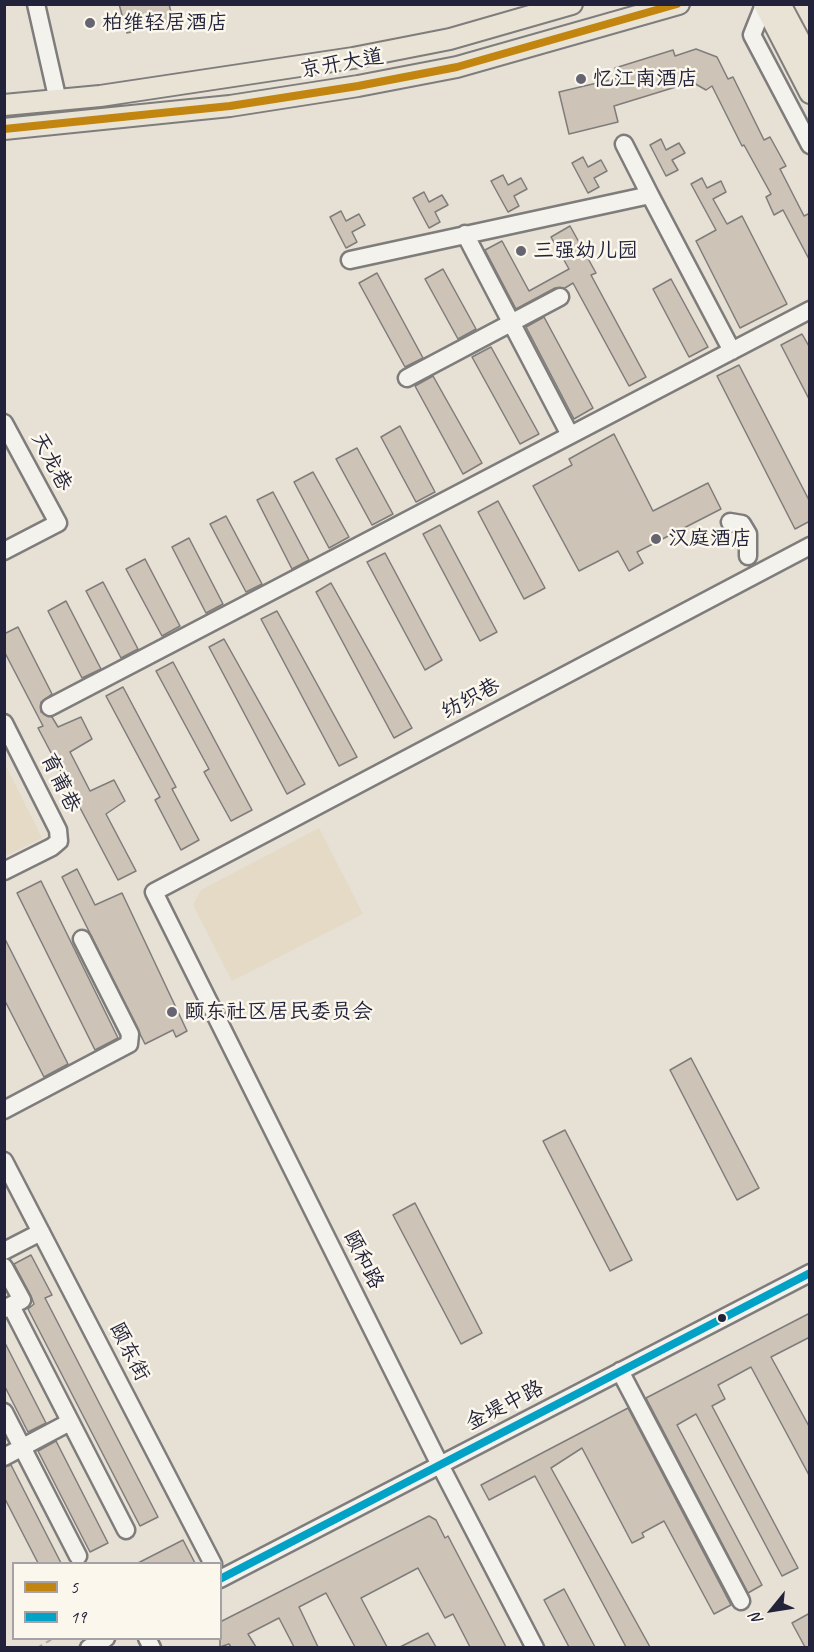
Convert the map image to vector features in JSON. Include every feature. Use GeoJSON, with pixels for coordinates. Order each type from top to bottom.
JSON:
{"type":"FeatureCollection","features":[{"type":"Feature","properties":{"kind":"main road","name":"京开大道"},"geometry":{"type":"LineString","coordinates":[[4,105],[58,100],[353,58],[450,39],[572,4]]}},
{"type":"Feature","properties":{"kind":"main road","name":"京开大道"},"geometry":{"type":"LineString","coordinates":[[4,129],[220,107],[358,86],[457,67],[679,4]]}},
{"type":"Feature","properties":{"kind":"main road"},"geometry":{"type":"LineString","coordinates":[[769,5],[810,60]]}},
{"type":"Feature","properties":{"kind":"main road"},"geometry":{"type":"LineString","coordinates":[[769,5],[810,93]]}},
{"type":"Feature","properties":{"kind":"street"},"geometry":{"type":"LineString","coordinates":[[36,4],[58,100]]}},
{"type":"Feature","properties":{"kind":"street"},"geometry":{"type":"LineString","coordinates":[[769,5],[752,35],[810,145]]}},
{"type":"Feature","properties":{"kind":"street"},"geometry":{"type":"LineString","coordinates":[[624,144],[732,351]]}},
{"type":"Feature","properties":{"kind":"street"},"geometry":{"type":"LineString","coordinates":[[350,260],[650,195]]}},
{"type":"Feature","properties":{"kind":"street"},"geometry":{"type":"LineString","coordinates":[[465,234],[570,435]]}},
{"type":"Feature","properties":{"kind":"street"},"geometry":{"type":"LineString","coordinates":[[407,378],[560,297]]}},
{"type":"Feature","properties":{"kind":"street"},"geometry":{"type":"LineString","coordinates":[[50,707],[810,310]]}},
{"type":"Feature","properties":{"kind":"street","name":"天龙巷"},"geometry":{"type":"LineString","coordinates":[[4,423],[58,523],[4,551]]}},
{"type":"Feature","properties":{"kind":"street"},"geometry":{"type":"LineString","coordinates":[[730,522],[741,524],[748,534],[748,556]]}},
{"type":"Feature","properties":{"kind":"street","name":"纺织巷"},"geometry":{"type":"LineString","coordinates":[[154,892],[810,546]]}},
{"type":"Feature","properties":{"kind":"street","name":"育莆巷"},"geometry":{"type":"LineString","coordinates":[[4,723],[58,830],[59,841],[52,847],[4,871]]}},
{"type":"Feature","properties":{"kind":"street","name":"颐和路"},"geometry":{"type":"LineString","coordinates":[[154,892],[440,1465],[535,1647]]}},
{"type":"Feature","properties":{"kind":"street"},"geometry":{"type":"LineString","coordinates":[[4,1110],[129,1044],[130,1034],[82,939]]}},
{"type":"Feature","properties":{"kind":"street","name":"颐东街"},"geometry":{"type":"LineString","coordinates":[[4,1161],[213,1562]]}},
{"type":"Feature","properties":{"kind":"street"},"geometry":{"type":"LineString","coordinates":[[4,1251],[41,1232]]}},
{"type":"Feature","properties":{"kind":"street"},"geometry":{"type":"LineString","coordinates":[[4,1267],[22,1300],[8,1308],[126,1530]]}},
{"type":"Feature","properties":{"kind":"street","name":"金堤中路"},"geometry":{"type":"LineString","coordinates":[[222,1573],[440,1465],[810,1273]]}},
{"type":"Feature","properties":{"kind":"street"},"geometry":{"type":"LineString","coordinates":[[620,1371],[741,1601]]}},
{"type":"Feature","properties":{"kind":"street"},"geometry":{"type":"LineString","coordinates":[[4,1412],[78,1556]]}},
{"type":"Feature","properties":{"kind":"street"},"geometry":{"type":"LineString","coordinates":[[4,1457],[70,1422]]}},
{"type":"Feature","properties":{"kind":"shaded area"},"geometry":{"type":"Polygon","coordinates":[[[5,764],[42,838],[4,856],[5,764]]]}},
{"type":"Feature","properties":{"kind":"shaded area"},"geometry":{"type":"Polygon","coordinates":[[[319,828],[363,914],[232,981],[193,905],[201,890],[319,828]]]}},
{"type":"Feature","properties":{"kind":"building"},"geometry":{"type":"Polygon","coordinates":[[[119,4],[169,4],[173,21],[127,33],[119,4]]]}},
{"type":"Feature","properties":{"kind":"building"},"geometry":{"type":"Polygon","coordinates":[[[696,49],[717,57],[728,79],[733,77],[764,140],[770,137],[786,166],[780,169],[804,216],[810,213],[810,261],[783,210],[774,215],[766,197],[771,194],[744,145],[742,146],[712,86],[706,90],[692,82],[614,106],[618,122],[569,134],[559,92],[618,78],[615,68],[673,50],[675,56],[696,49]]]}},
{"type":"Feature","properties":{"kind":"building"},"geometry":{"type":"Polygon","coordinates":[[[661,139],[666,150],[679,143],[685,153],[672,160],[678,170],[666,176],[650,145],[661,139]]]}},
{"type":"Feature","properties":{"kind":"building"},"geometry":{"type":"Polygon","coordinates":[[[583,157],[588,167],[601,160],[607,171],[594,178],[599,187],[588,193],[572,163],[583,157]]]}},
{"type":"Feature","properties":{"kind":"building"},"geometry":{"type":"Polygon","coordinates":[[[503,175],[508,185],[521,178],[527,189],[514,196],[519,206],[508,212],[491,181],[503,175]]]}},
{"type":"Feature","properties":{"kind":"building"},"geometry":{"type":"Polygon","coordinates":[[[702,178],[707,188],[721,181],[726,192],[713,199],[727,224],[742,216],[787,304],[740,328],[696,241],[716,230],[691,184],[702,178]]]}},
{"type":"Feature","properties":{"kind":"building"},"geometry":{"type":"Polygon","coordinates":[[[424,192],[429,202],[442,195],[448,205],[435,212],[440,222],[429,228],[413,198],[424,192]]]}},
{"type":"Feature","properties":{"kind":"building"},"geometry":{"type":"Polygon","coordinates":[[[341,211],[346,221],[359,214],[365,225],[352,232],[357,242],[346,248],[330,217],[341,211]]]}},
{"type":"Feature","properties":{"kind":"building"},"geometry":{"type":"Polygon","coordinates":[[[570,226],[596,273],[591,275],[646,377],[629,386],[573,283],[565,288],[555,288],[516,309],[485,250],[502,241],[529,291],[569,269],[551,237],[570,226]]]}},
{"type":"Feature","properties":{"kind":"building"},"geometry":{"type":"Polygon","coordinates":[[[443,269],[476,329],[458,339],[425,279],[443,269]]]}},
{"type":"Feature","properties":{"kind":"building"},"geometry":{"type":"Polygon","coordinates":[[[377,273],[423,358],[405,367],[359,283],[377,273]]]}},
{"type":"Feature","properties":{"kind":"building"},"geometry":{"type":"Polygon","coordinates":[[[671,279],[708,347],[689,357],[653,289],[671,279]]]}},
{"type":"Feature","properties":{"kind":"building"},"geometry":{"type":"Polygon","coordinates":[[[544,317],[593,408],[574,419],[526,327],[544,317]]]}},
{"type":"Feature","properties":{"kind":"building"},"geometry":{"type":"Polygon","coordinates":[[[802,334],[810,348],[810,401],[781,345],[802,334]]]}},
{"type":"Feature","properties":{"kind":"building"},"geometry":{"type":"Polygon","coordinates":[[[491,347],[539,434],[520,444],[472,357],[491,347]]]}},
{"type":"Feature","properties":{"kind":"building"},"geometry":{"type":"Polygon","coordinates":[[[739,365],[810,502],[810,521],[795,529],[717,376],[739,365]]]}},
{"type":"Feature","properties":{"kind":"building"},"geometry":{"type":"Polygon","coordinates":[[[433,376],[482,463],[463,474],[415,386],[433,376]]]}},
{"type":"Feature","properties":{"kind":"building"},"geometry":{"type":"Polygon","coordinates":[[[400,426],[435,492],[416,502],[381,437],[400,426]]]}},
{"type":"Feature","properties":{"kind":"building"},"geometry":{"type":"Polygon","coordinates":[[[614,434],[653,511],[708,483],[721,509],[637,552],[643,563],[629,571],[618,551],[579,571],[533,486],[572,465],[569,459],[614,434]]]}},
{"type":"Feature","properties":{"kind":"building"},"geometry":{"type":"Polygon","coordinates":[[[357,448],[393,514],[372,525],[336,459],[357,448]]]}},
{"type":"Feature","properties":{"kind":"building"},"geometry":{"type":"Polygon","coordinates":[[[313,472],[349,537],[329,548],[294,482],[313,472]]]}},
{"type":"Feature","properties":{"kind":"building"},"geometry":{"type":"Polygon","coordinates":[[[273,492],[309,560],[292,569],[257,500],[273,492]]]}},
{"type":"Feature","properties":{"kind":"building"},"geometry":{"type":"Polygon","coordinates":[[[498,501],[545,588],[524,599],[478,512],[498,501]]]}},
{"type":"Feature","properties":{"kind":"building"},"geometry":{"type":"Polygon","coordinates":[[[226,516],[262,584],[246,592],[210,524],[226,516]]]}},
{"type":"Feature","properties":{"kind":"building"},"geometry":{"type":"Polygon","coordinates":[[[440,525],[497,632],[480,641],[423,534],[440,525]]]}},
{"type":"Feature","properties":{"kind":"building"},"geometry":{"type":"Polygon","coordinates":[[[189,538],[223,604],[206,613],[172,547],[189,538]]]}},
{"type":"Feature","properties":{"kind":"building"},"geometry":{"type":"Polygon","coordinates":[[[385,553],[442,660],[425,670],[367,562],[385,553]]]}},
{"type":"Feature","properties":{"kind":"building"},"geometry":{"type":"Polygon","coordinates":[[[145,559],[180,626],[162,636],[126,569],[145,559]]]}},
{"type":"Feature","properties":{"kind":"building"},"geometry":{"type":"Polygon","coordinates":[[[103,582],[138,649],[121,658],[86,591],[103,582]]]}},
{"type":"Feature","properties":{"kind":"building"},"geometry":{"type":"Polygon","coordinates":[[[331,583],[412,728],[394,738],[316,592],[331,583]]]}},
{"type":"Feature","properties":{"kind":"building"},"geometry":{"type":"Polygon","coordinates":[[[66,601],[101,669],[82,678],[48,611],[66,601]]]}},
{"type":"Feature","properties":{"kind":"building"},"geometry":{"type":"Polygon","coordinates":[[[277,611],[357,757],[339,766],[261,619],[277,611]]]}},
{"type":"Feature","properties":{"kind":"building"},"geometry":{"type":"Polygon","coordinates":[[[18,627],[52,694],[41,702],[41,712],[52,717],[58,727],[81,717],[92,739],[70,752],[90,791],[114,780],[125,801],[106,814],[136,871],[118,880],[38,728],[43,726],[4,651],[4,634],[18,627]]]}},
{"type":"Feature","properties":{"kind":"building"},"geometry":{"type":"Polygon","coordinates":[[[224,639],[305,784],[287,794],[209,647],[224,639]]]}},
{"type":"Feature","properties":{"kind":"building"},"geometry":{"type":"Polygon","coordinates":[[[173,662],[252,810],[231,821],[204,772],[209,769],[156,671],[173,662]]]}},
{"type":"Feature","properties":{"kind":"building"},"geometry":{"type":"Polygon","coordinates":[[[123,687],[176,787],[172,789],[199,840],[181,850],[155,800],[160,797],[106,696],[123,687]]]}},
{"type":"Feature","properties":{"kind":"building"},"geometry":{"type":"Polygon","coordinates":[[[77,869],[95,905],[122,893],[187,1031],[176,1037],[173,1030],[145,1044],[62,877],[77,869]]]}},
{"type":"Feature","properties":{"kind":"building"},"geometry":{"type":"Polygon","coordinates":[[[41,881],[118,1038],[95,1050],[17,893],[41,881]]]}},
{"type":"Feature","properties":{"kind":"building"},"geometry":{"type":"Polygon","coordinates":[[[4,937],[68,1064],[44,1077],[4,999],[4,937]]]}},
{"type":"Feature","properties":{"kind":"building"},"geometry":{"type":"Polygon","coordinates":[[[691,1058],[759,1188],[737,1200],[670,1070],[691,1058]]]}},
{"type":"Feature","properties":{"kind":"building"},"geometry":{"type":"Polygon","coordinates":[[[565,1130],[632,1260],[610,1271],[543,1141],[565,1130]]]}},
{"type":"Feature","properties":{"kind":"building"},"geometry":{"type":"Polygon","coordinates":[[[415,1203],[482,1333],[461,1344],[393,1215],[415,1203]]]}},
{"type":"Feature","properties":{"kind":"building"},"geometry":{"type":"Polygon","coordinates":[[[31,1255],[52,1295],[45,1298],[158,1517],[140,1526],[28,1309],[34,1304],[14,1264],[31,1255]]]}},
{"type":"Feature","properties":{"kind":"building"},"geometry":{"type":"Polygon","coordinates":[[[810,1313],[810,1337],[771,1357],[810,1428],[810,1477],[751,1367],[718,1385],[725,1399],[712,1406],[798,1568],[782,1576],[696,1414],[677,1425],[762,1585],[748,1593],[646,1398],[810,1313]]]}},
{"type":"Feature","properties":{"kind":"building"},"geometry":{"type":"Polygon","coordinates":[[[4,1341],[46,1423],[28,1432],[4,1385],[4,1341]]]}},
{"type":"Feature","properties":{"kind":"building"},"geometry":{"type":"Polygon","coordinates":[[[628,1408],[731,1605],[714,1614],[664,1521],[642,1533],[644,1537],[632,1543],[582,1448],[551,1468],[650,1647],[626,1647],[535,1476],[489,1500],[481,1485],[628,1408]]]}},
{"type":"Feature","properties":{"kind":"building"},"geometry":{"type":"Polygon","coordinates":[[[56,1441],[108,1543],[90,1552],[38,1451],[56,1441]]]}},
{"type":"Feature","properties":{"kind":"building"},"geometry":{"type":"Polygon","coordinates":[[[11,1465],[60,1562],[37,1562],[4,1497],[4,1467],[11,1465]]]}},
{"type":"Feature","properties":{"kind":"building"},"geometry":{"type":"Polygon","coordinates":[[[429,1516],[436,1520],[445,1538],[448,1536],[506,1647],[470,1647],[453,1614],[445,1618],[418,1568],[361,1598],[387,1647],[355,1647],[326,1593],[299,1607],[318,1647],[294,1647],[279,1618],[248,1634],[256,1647],[231,1647],[229,1644],[220,1647],[222,1621],[429,1516]]]}},
{"type":"Feature","properties":{"kind":"building"},"geometry":{"type":"Polygon","coordinates":[[[183,1540],[194,1562],[140,1562],[183,1540]]]}},
{"type":"Feature","properties":{"kind":"building"},"geometry":{"type":"Polygon","coordinates":[[[564,1589],[595,1647],[569,1647],[544,1600],[564,1589]]]}},
{"type":"Feature","properties":{"kind":"building"},"geometry":{"type":"Polygon","coordinates":[[[810,1613],[810,1647],[805,1647],[792,1623],[810,1613]]]}},
{"type":"Feature","properties":{"kind":"building"},"geometry":{"type":"Polygon","coordinates":[[[428,1633],[436,1647],[400,1647],[428,1633]]]}},
{"type":"Feature","properties":{"kind":"transit line","name":"5"},"geometry":{"type":"LineString","coordinates":[[4,129],[230,106],[358,86],[457,67],[677,4]]}},
{"type":"Feature","properties":{"kind":"transit line","name":"19"},"geometry":{"type":"LineString","coordinates":[[222,1578],[810,1273]]}},
{"type":"Feature","properties":{"kind":"place","name":"柏维轻居酒店"},"geometry":{"type":"Point","coordinates":[90,23]}},
{"type":"Feature","properties":{"kind":"place","name":"忆江南酒店"},"geometry":{"type":"Point","coordinates":[581,79]}},
{"type":"Feature","properties":{"kind":"place","name":"三强幼儿园"},"geometry":{"type":"Point","coordinates":[521,251]}},
{"type":"Feature","properties":{"kind":"place","name":"汉庭酒店"},"geometry":{"type":"Point","coordinates":[656,539]}},
{"type":"Feature","properties":{"kind":"place","name":"颐东社区居民委员会"},"geometry":{"type":"Point","coordinates":[172,1012]}}]}
